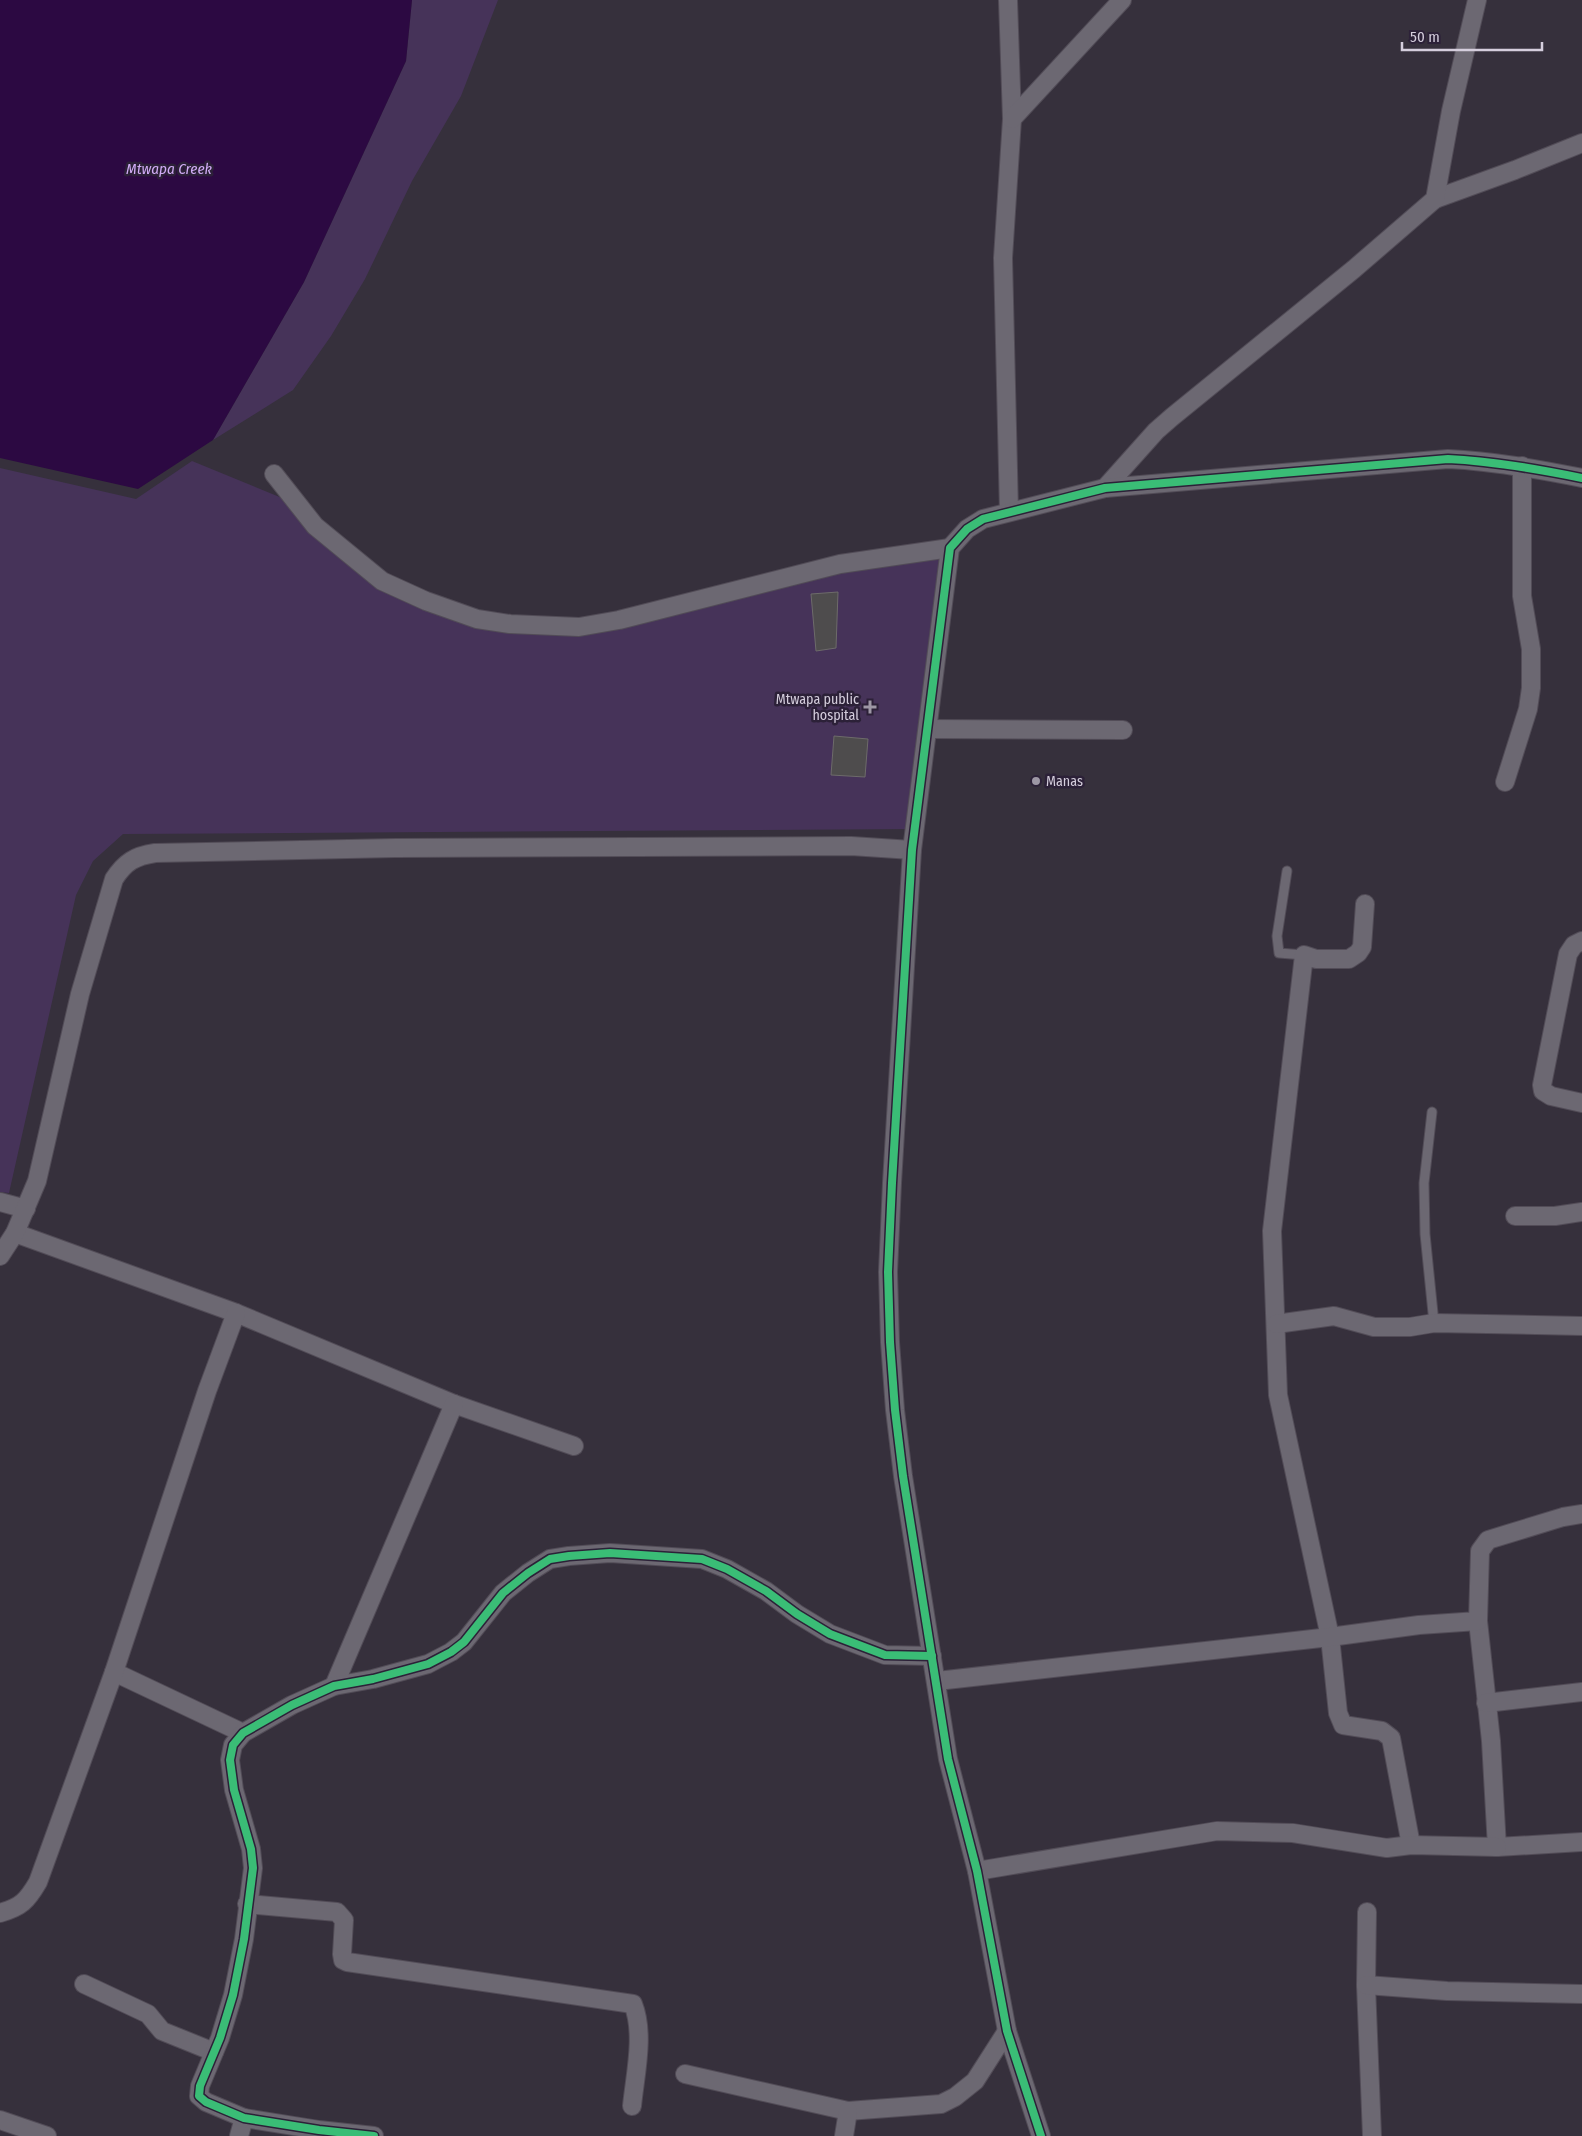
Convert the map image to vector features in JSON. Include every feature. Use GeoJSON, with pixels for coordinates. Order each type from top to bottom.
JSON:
{"type":"FeatureCollection","features":[{"type":"Feature","properties":{"kind":"street"},"geometry":{"type":"LineString","coordinates":[[1008,0],[1012,119],[1003,258],[1009,512]]}},
{"type":"Feature","properties":{"kind":"street"},"geometry":{"type":"LineString","coordinates":[[1012,119],[1113,12],[1122,0]]}},
{"type":"Feature","properties":{"kind":"street"},"geometry":{"type":"LineString","coordinates":[[1435,199],[1451,111],[1477,0]]}},
{"type":"Feature","properties":{"kind":"street"},"geometry":{"type":"LineString","coordinates":[[1105,488],[1167,422],[1354,269],[1435,199],[1582,143]]}},
{"type":"Feature","properties":{"kind":"street"},"geometry":{"type":"LineString","coordinates":[[1041,2136],[1008,2031],[976,1870],[948,1759],[903,1476],[895,1410],[888,1298],[892,1183],[912,850],[950,548],[967,529],[983,519],[1105,488],[1448,459],[1522,466],[1582,478]]}},
{"type":"Feature","properties":{"kind":"street"},"geometry":{"type":"LineString","coordinates":[[1506,782],[1528,709],[1531,688],[1531,648],[1522,596],[1522,466]]}},
{"type":"Feature","properties":{"kind":"street"},"geometry":{"type":"LineString","coordinates":[[274,474],[315,526],[382,581],[426,601],[477,619],[510,624],[579,627],[619,620],[840,564],[950,548]]}},
{"type":"Feature","properties":{"kind":"street"},"geometry":{"type":"LineString","coordinates":[[928,729],[1123,730]]}},
{"type":"Feature","properties":{"kind":"street"},"geometry":{"type":"LineString","coordinates":[[0,1256],[15,1233],[37,1181],[80,994],[114,879],[130,860],[141,855],[155,853],[395,848],[852,846],[912,850]]}},
{"type":"Feature","properties":{"kind":"street"},"geometry":{"type":"LineString","coordinates":[[1365,904],[1362,947],[1358,954],[1349,959],[1316,959],[1304,955],[1272,1231],[1278,1395],[1330,1637],[1338,1713],[1343,1725],[1382,1731],[1391,1738],[1411,1845]]}},
{"type":"Feature","properties":{"kind":"street"},"geometry":{"type":"LineString","coordinates":[[1582,941],[1574,945],[1568,954],[1542,1085],[1543,1091],[1551,1096],[1582,1103]]}},
{"type":"Feature","properties":{"kind":"street"},"geometry":{"type":"LineString","coordinates":[[0,1202],[26,1209]]}},
{"type":"Feature","properties":{"kind":"street"},"geometry":{"type":"LineString","coordinates":[[1515,1216],[1555,1216],[1582,1212]]}},
{"type":"Feature","properties":{"kind":"street"},"geometry":{"type":"LineString","coordinates":[[15,1233],[236,1313],[454,1404],[574,1446]]}},
{"type":"Feature","properties":{"kind":"street"},"geometry":{"type":"LineString","coordinates":[[0,1913],[16,1908],[29,1896],[38,1882],[114,1672],[172,1502],[207,1390],[236,1313]]}},
{"type":"Feature","properties":{"kind":"street"},"geometry":{"type":"LineString","coordinates":[[1276,1324],[1334,1316],[1374,1327],[1410,1327],[1434,1323],[1582,1326]]}},
{"type":"Feature","properties":{"kind":"street"},"geometry":{"type":"LineString","coordinates":[[334,1686],[454,1404]]}},
{"type":"Feature","properties":{"kind":"street"},"geometry":{"type":"LineString","coordinates":[[1497,1846],[1491,1741],[1478,1621],[1480,1551],[1488,1540],[1522,1528],[1582,1514]]}},
{"type":"Feature","properties":{"kind":"street"},"geometry":{"type":"LineString","coordinates":[[374,2136],[244,2118],[206,2102],[200,2096],[200,2086],[214,2052],[233,1995],[244,1939],[253,1860],[234,1790],[230,1760],[233,1744],[243,1733],[292,1705],[334,1686],[373,1679],[428,1664],[451,1652],[468,1638],[503,1593],[528,1573],[550,1559],[602,1554],[702,1559],[727,1569],[766,1591],[796,1614],[830,1634],[885,1655],[932,1656]]}},
{"type":"Feature","properties":{"kind":"street"},"geometry":{"type":"LineString","coordinates":[[937,1681],[1330,1637],[1419,1625],[1478,1621]]}},
{"type":"Feature","properties":{"kind":"street"},"geometry":{"type":"LineString","coordinates":[[114,1672],[243,1733]]}},
{"type":"Feature","properties":{"kind":"street"},"geometry":{"type":"LineString","coordinates":[[1486,1703],[1582,1692]]}},
{"type":"Feature","properties":{"kind":"street"},"geometry":{"type":"LineString","coordinates":[[976,1870],[1217,1831],[1293,1833],[1387,1848],[1411,1845],[1497,1846],[1582,1842]]}},
{"type":"Feature","properties":{"kind":"street"},"geometry":{"type":"LineString","coordinates":[[247,1904],[337,1912],[344,1920],[342,1954],[343,1960],[347,1962],[633,2004],[636,2012],[638,2042],[632,2106]]}},
{"type":"Feature","properties":{"kind":"street"},"geometry":{"type":"LineString","coordinates":[[1367,1912],[1366,1985],[1372,2136]]}},
{"type":"Feature","properties":{"kind":"street"},"geometry":{"type":"LineString","coordinates":[[84,1984],[148,2014],[162,2031],[214,2052]]}},
{"type":"Feature","properties":{"kind":"street"},"geometry":{"type":"LineString","coordinates":[[1366,1985],[1447,1990],[1582,1994]]}},
{"type":"Feature","properties":{"kind":"street"},"geometry":{"type":"LineString","coordinates":[[685,2074],[848,2111],[941,2104],[955,2097],[982,2075],[1008,2031]]}},
{"type":"Feature","properties":{"kind":"street"},"geometry":{"type":"LineString","coordinates":[[844,2136],[848,2111]]}},
{"type":"Feature","properties":{"kind":"street"},"geometry":{"type":"LineString","coordinates":[[239,2136],[244,2118]]}},
{"type":"Feature","properties":{"kind":"street"},"geometry":{"type":"LineString","coordinates":[[0,2120],[47,2136]]}},
{"type":"Feature","properties":{"kind":"lane"},"geometry":{"type":"LineString","coordinates":[[1287,871],[1277,936],[1279,952],[1304,955]]}},
{"type":"Feature","properties":{"kind":"lane"},"geometry":{"type":"LineString","coordinates":[[1432,1112],[1424,1183],[1425,1234],[1434,1323]]}},
{"type":"Feature","properties":{"kind":"shaded area"},"geometry":{"type":"Polygon","coordinates":[[[412,0],[498,0],[461,96],[412,181],[365,279],[331,336],[293,390],[213,440],[304,282],[406,61],[412,0]]]}},
{"type":"Feature","properties":{"kind":"shaded area"},"geometry":{"type":"Polygon","coordinates":[[[192,461],[282,498],[343,558],[516,632],[940,553],[916,829],[123,834],[93,861],[76,895],[9,1193],[0,1192],[0,468],[136,499],[192,461]]]}},
{"type":"Feature","properties":{"kind":"water","name":"Mtwapa Creek"},"geometry":{"type":"Polygon","coordinates":[[[0,0],[412,0],[406,61],[304,282],[213,440],[138,489],[0,458],[0,0]]]}},
{"type":"Feature","properties":{"kind":"building"},"geometry":{"type":"Polygon","coordinates":[[[838,592],[836,648],[816,651],[811,594],[838,592]]]}},
{"type":"Feature","properties":{"kind":"building"},"geometry":{"type":"Polygon","coordinates":[[[834,736],[868,739],[865,777],[831,775],[834,736]]]}},
{"type":"Feature","properties":{"kind":"cycle path"},"geometry":{"type":"LineString","coordinates":[[1041,2136],[1007,2031],[977,1871],[948,1759],[903,1476],[895,1410],[890,1342],[888,1272],[912,850],[950,548],[967,529],[983,519],[1105,488],[1448,459],[1515,466],[1582,478]]}},
{"type":"Feature","properties":{"kind":"cycle path"},"geometry":{"type":"LineString","coordinates":[[374,2136],[319,2130],[244,2118],[206,2102],[199,2096],[200,2086],[220,2038],[233,1995],[244,1939],[253,1868],[251,1849],[234,1790],[230,1760],[233,1745],[243,1733],[292,1705],[334,1686],[373,1679],[428,1664],[451,1652],[464,1642],[503,1593],[528,1573],[550,1559],[569,1556],[610,1553],[702,1559],[727,1569],[766,1591],[797,1614],[830,1634],[885,1655],[932,1656]]}},
{"type":"Feature","properties":{"kind":"place","name":"Mtwapa public hospital"},"geometry":{"type":"Point","coordinates":[870,707]}},
{"type":"Feature","properties":{"kind":"place","name":"Manas"},"geometry":{"type":"Point","coordinates":[1036,781]}}]}
